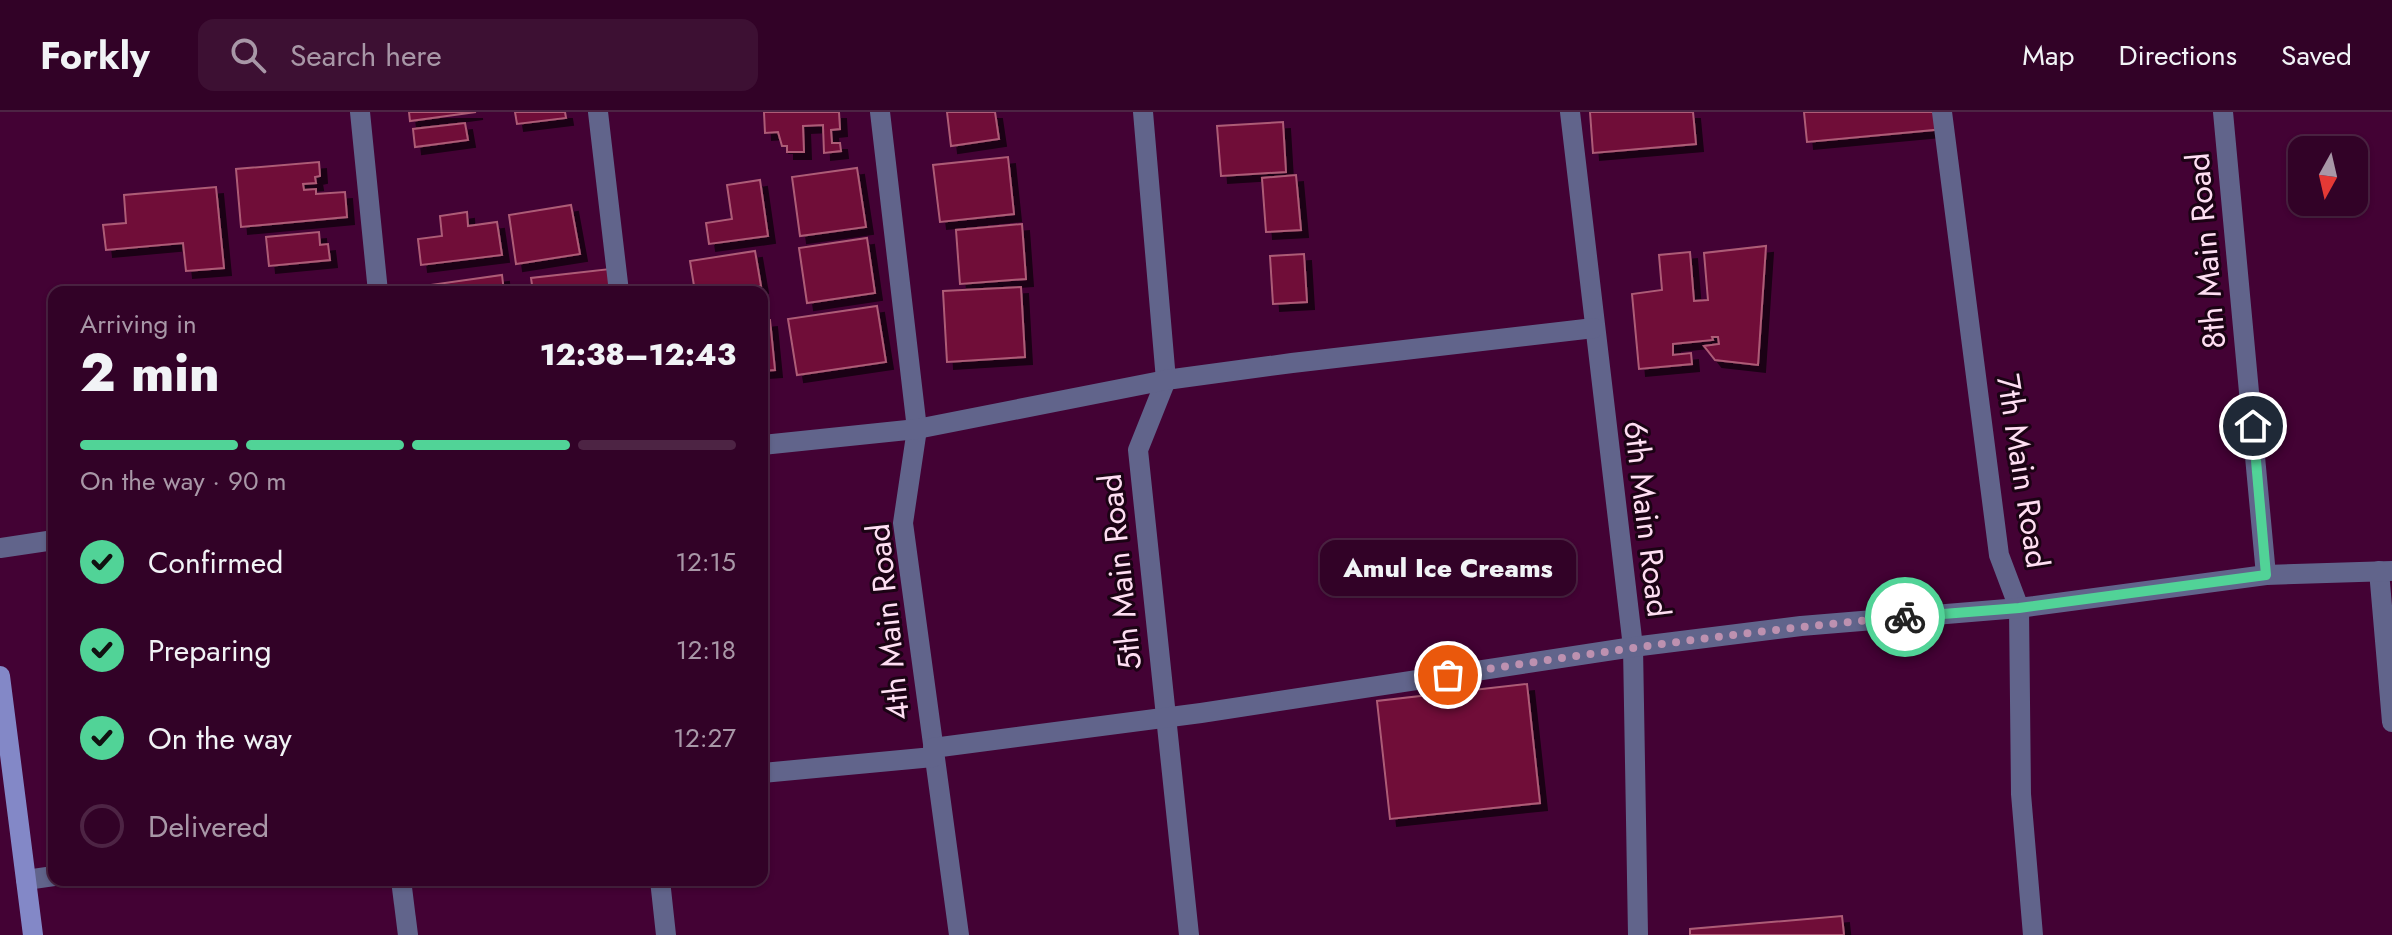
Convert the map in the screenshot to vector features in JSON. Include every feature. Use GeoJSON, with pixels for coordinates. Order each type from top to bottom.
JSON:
{"type":"FeatureCollection","features":[{"type":"Feature","properties":{"kind":"street"},"geometry":{"type":"LineString","coordinates":[[360,112],[377,286]]}},
{"type":"Feature","properties":{"kind":"street"},"geometry":{"type":"LineString","coordinates":[[598,112],[618,286]]}},
{"type":"Feature","properties":{"kind":"street","name":"4th Main Road"},"geometry":{"type":"LineString","coordinates":[[880,112],[917,429],[903,523],[959,935]]}},
{"type":"Feature","properties":{"kind":"street","name":"5th Main Road"},"geometry":{"type":"LineString","coordinates":[[1143,112],[1166,380],[1138,450],[1189,935]]}},
{"type":"Feature","properties":{"kind":"street","name":"6th Main Road"},"geometry":{"type":"LineString","coordinates":[[1570,112],[1633,647],[1638,935]]}},
{"type":"Feature","properties":{"kind":"street","name":"7th Main Road"},"geometry":{"type":"LineString","coordinates":[[1942,112],[1999,555],[2019,608],[2021,794],[2033,935]]}},
{"type":"Feature","properties":{"kind":"street","name":"8th Main Road"},"geometry":{"type":"LineString","coordinates":[[2223,112],[2266,575]]}},
{"type":"Feature","properties":{"kind":"street"},"geometry":{"type":"LineString","coordinates":[[768,444],[917,429],[1166,380],[1594,328]]}},
{"type":"Feature","properties":{"kind":"street"},"geometry":{"type":"LineString","coordinates":[[0,548],[48,541]]}},
{"type":"Feature","properties":{"kind":"street"},"geometry":{"type":"LineString","coordinates":[[768,772],[933,757],[933,748],[1165,718],[1633,647],[1801,626],[2019,608],[2266,575],[2385,571],[2392,722]]}},
{"type":"Feature","properties":{"kind":"street"},"geometry":{"type":"LineString","coordinates":[[0,676],[33,935]]}},
{"type":"Feature","properties":{"kind":"street"},"geometry":{"type":"LineString","coordinates":[[26,880],[48,877]]}},
{"type":"Feature","properties":{"kind":"street"},"geometry":{"type":"LineString","coordinates":[[402,886],[408,935]]}},
{"type":"Feature","properties":{"kind":"street"},"geometry":{"type":"LineString","coordinates":[[661,886],[666,935]]}},
{"type":"Feature","properties":{"kind":"building"},"geometry":{"type":"Polygon","coordinates":[[[409,112],[476,112],[410,121],[409,112]]]}},
{"type":"Feature","properties":{"kind":"building"},"geometry":{"type":"Polygon","coordinates":[[[515,112],[565,112],[566,118],[517,124],[515,112]]]}},
{"type":"Feature","properties":{"kind":"building"},"geometry":{"type":"Polygon","coordinates":[[[764,112],[839,112],[840,129],[831,130],[832,143],[840,143],[841,151],[824,153],[823,125],[803,126],[804,152],[787,152],[787,146],[782,146],[778,132],[765,133],[764,112]]]}},
{"type":"Feature","properties":{"kind":"building"},"geometry":{"type":"Polygon","coordinates":[[[947,112],[995,112],[999,139],[951,146],[947,112]]]}},
{"type":"Feature","properties":{"kind":"building"},"geometry":{"type":"Polygon","coordinates":[[[1590,112],[1693,112],[1696,144],[1593,153],[1590,112]]]}},
{"type":"Feature","properties":{"kind":"building"},"geometry":{"type":"Polygon","coordinates":[[[1804,112],[1942,112],[1944,129],[1807,142],[1804,112]]]}},
{"type":"Feature","properties":{"kind":"building"},"geometry":{"type":"Polygon","coordinates":[[[1283,122],[1286,172],[1221,176],[1217,126],[1283,122]]]}},
{"type":"Feature","properties":{"kind":"building"},"geometry":{"type":"Polygon","coordinates":[[[465,123],[468,140],[415,147],[413,129],[465,123]]]}},
{"type":"Feature","properties":{"kind":"building"},"geometry":{"type":"Polygon","coordinates":[[[1008,157],[1014,214],[940,222],[933,165],[1008,157]]]}},
{"type":"Feature","properties":{"kind":"building"},"geometry":{"type":"Polygon","coordinates":[[[319,162],[320,176],[315,177],[316,183],[303,184],[304,190],[316,189],[316,194],[345,192],[347,217],[241,227],[236,169],[319,162]]]}},
{"type":"Feature","properties":{"kind":"building"},"geometry":{"type":"Polygon","coordinates":[[[857,168],[866,227],[800,236],[792,177],[857,168]]]}},
{"type":"Feature","properties":{"kind":"building"},"geometry":{"type":"Polygon","coordinates":[[[1296,175],[1301,230],[1266,232],[1262,178],[1296,175]]]}},
{"type":"Feature","properties":{"kind":"building"},"geometry":{"type":"Polygon","coordinates":[[[760,180],[768,236],[709,244],[706,223],[732,219],[727,185],[760,180]]]}},
{"type":"Feature","properties":{"kind":"building"},"geometry":{"type":"Polygon","coordinates":[[[216,187],[224,268],[186,271],[183,243],[106,250],[103,225],[126,223],[124,195],[216,187]]]}},
{"type":"Feature","properties":{"kind":"building"},"geometry":{"type":"Polygon","coordinates":[[[571,205],[580,254],[516,264],[509,215],[571,205]]]}},
{"type":"Feature","properties":{"kind":"building"},"geometry":{"type":"Polygon","coordinates":[[[467,212],[468,226],[497,222],[502,255],[421,265],[418,239],[442,236],[440,216],[467,212]]]}},
{"type":"Feature","properties":{"kind":"building"},"geometry":{"type":"Polygon","coordinates":[[[1022,224],[1026,279],[960,284],[956,230],[1022,224]]]}},
{"type":"Feature","properties":{"kind":"building"},"geometry":{"type":"Polygon","coordinates":[[[319,232],[320,245],[328,244],[330,260],[269,266],[266,237],[319,232]]]}},
{"type":"Feature","properties":{"kind":"building"},"geometry":{"type":"Polygon","coordinates":[[[867,238],[875,293],[807,303],[799,248],[867,238]]]}},
{"type":"Feature","properties":{"kind":"building"},"geometry":{"type":"Polygon","coordinates":[[[1766,246],[1758,365],[1715,360],[1704,346],[1719,344],[1718,337],[1712,337],[1713,340],[1673,344],[1673,355],[1691,353],[1692,364],[1639,369],[1632,294],[1662,290],[1659,255],[1690,252],[1694,301],[1708,300],[1704,253],[1766,246]]]}},
{"type":"Feature","properties":{"kind":"building"},"geometry":{"type":"Polygon","coordinates":[[[755,251],[761,286],[694,286],[690,261],[755,251]]]}},
{"type":"Feature","properties":{"kind":"building"},"geometry":{"type":"Polygon","coordinates":[[[1304,254],[1307,302],[1273,304],[1270,256],[1304,254]]]}},
{"type":"Feature","properties":{"kind":"building"},"geometry":{"type":"Polygon","coordinates":[[[610,269],[612,286],[532,286],[531,278],[610,269]]]}},
{"type":"Feature","properties":{"kind":"building"},"geometry":{"type":"Polygon","coordinates":[[[502,275],[503,286],[423,286],[502,275]]]}},
{"type":"Feature","properties":{"kind":"building"},"geometry":{"type":"Polygon","coordinates":[[[1021,287],[1025,357],[947,362],[943,291],[1021,287]]]}},
{"type":"Feature","properties":{"kind":"building"},"geometry":{"type":"Polygon","coordinates":[[[877,306],[886,362],[797,375],[788,319],[877,306]]]}},
{"type":"Feature","properties":{"kind":"building"},"geometry":{"type":"Polygon","coordinates":[[[768,320],[775,370],[768,371],[768,320]]]}},
{"type":"Feature","properties":{"kind":"building"},"geometry":{"type":"Polygon","coordinates":[[[1527,684],[1540,803],[1390,819],[1377,701],[1527,684]]]}},
{"type":"Feature","properties":{"kind":"building"},"geometry":{"type":"Polygon","coordinates":[[[1842,916],[1844,935],[1690,935],[1690,929],[1842,916]]]}},
{"type":"Feature","properties":{"kind":"way so far"},"geometry":{"type":"LineString","coordinates":[[1448,675],[1661,643],[1905,617]]}},
{"type":"Feature","properties":{"kind":"place","name":"Amul Ice Creams"},"geometry":{"type":"Point","coordinates":[1448,675]}},
{"type":"Feature","properties":{"kind":"route"},"geometry":{"type":"LineString","coordinates":[[1905,617],[2019,608],[2266,575],[2253,426]]}}]}
